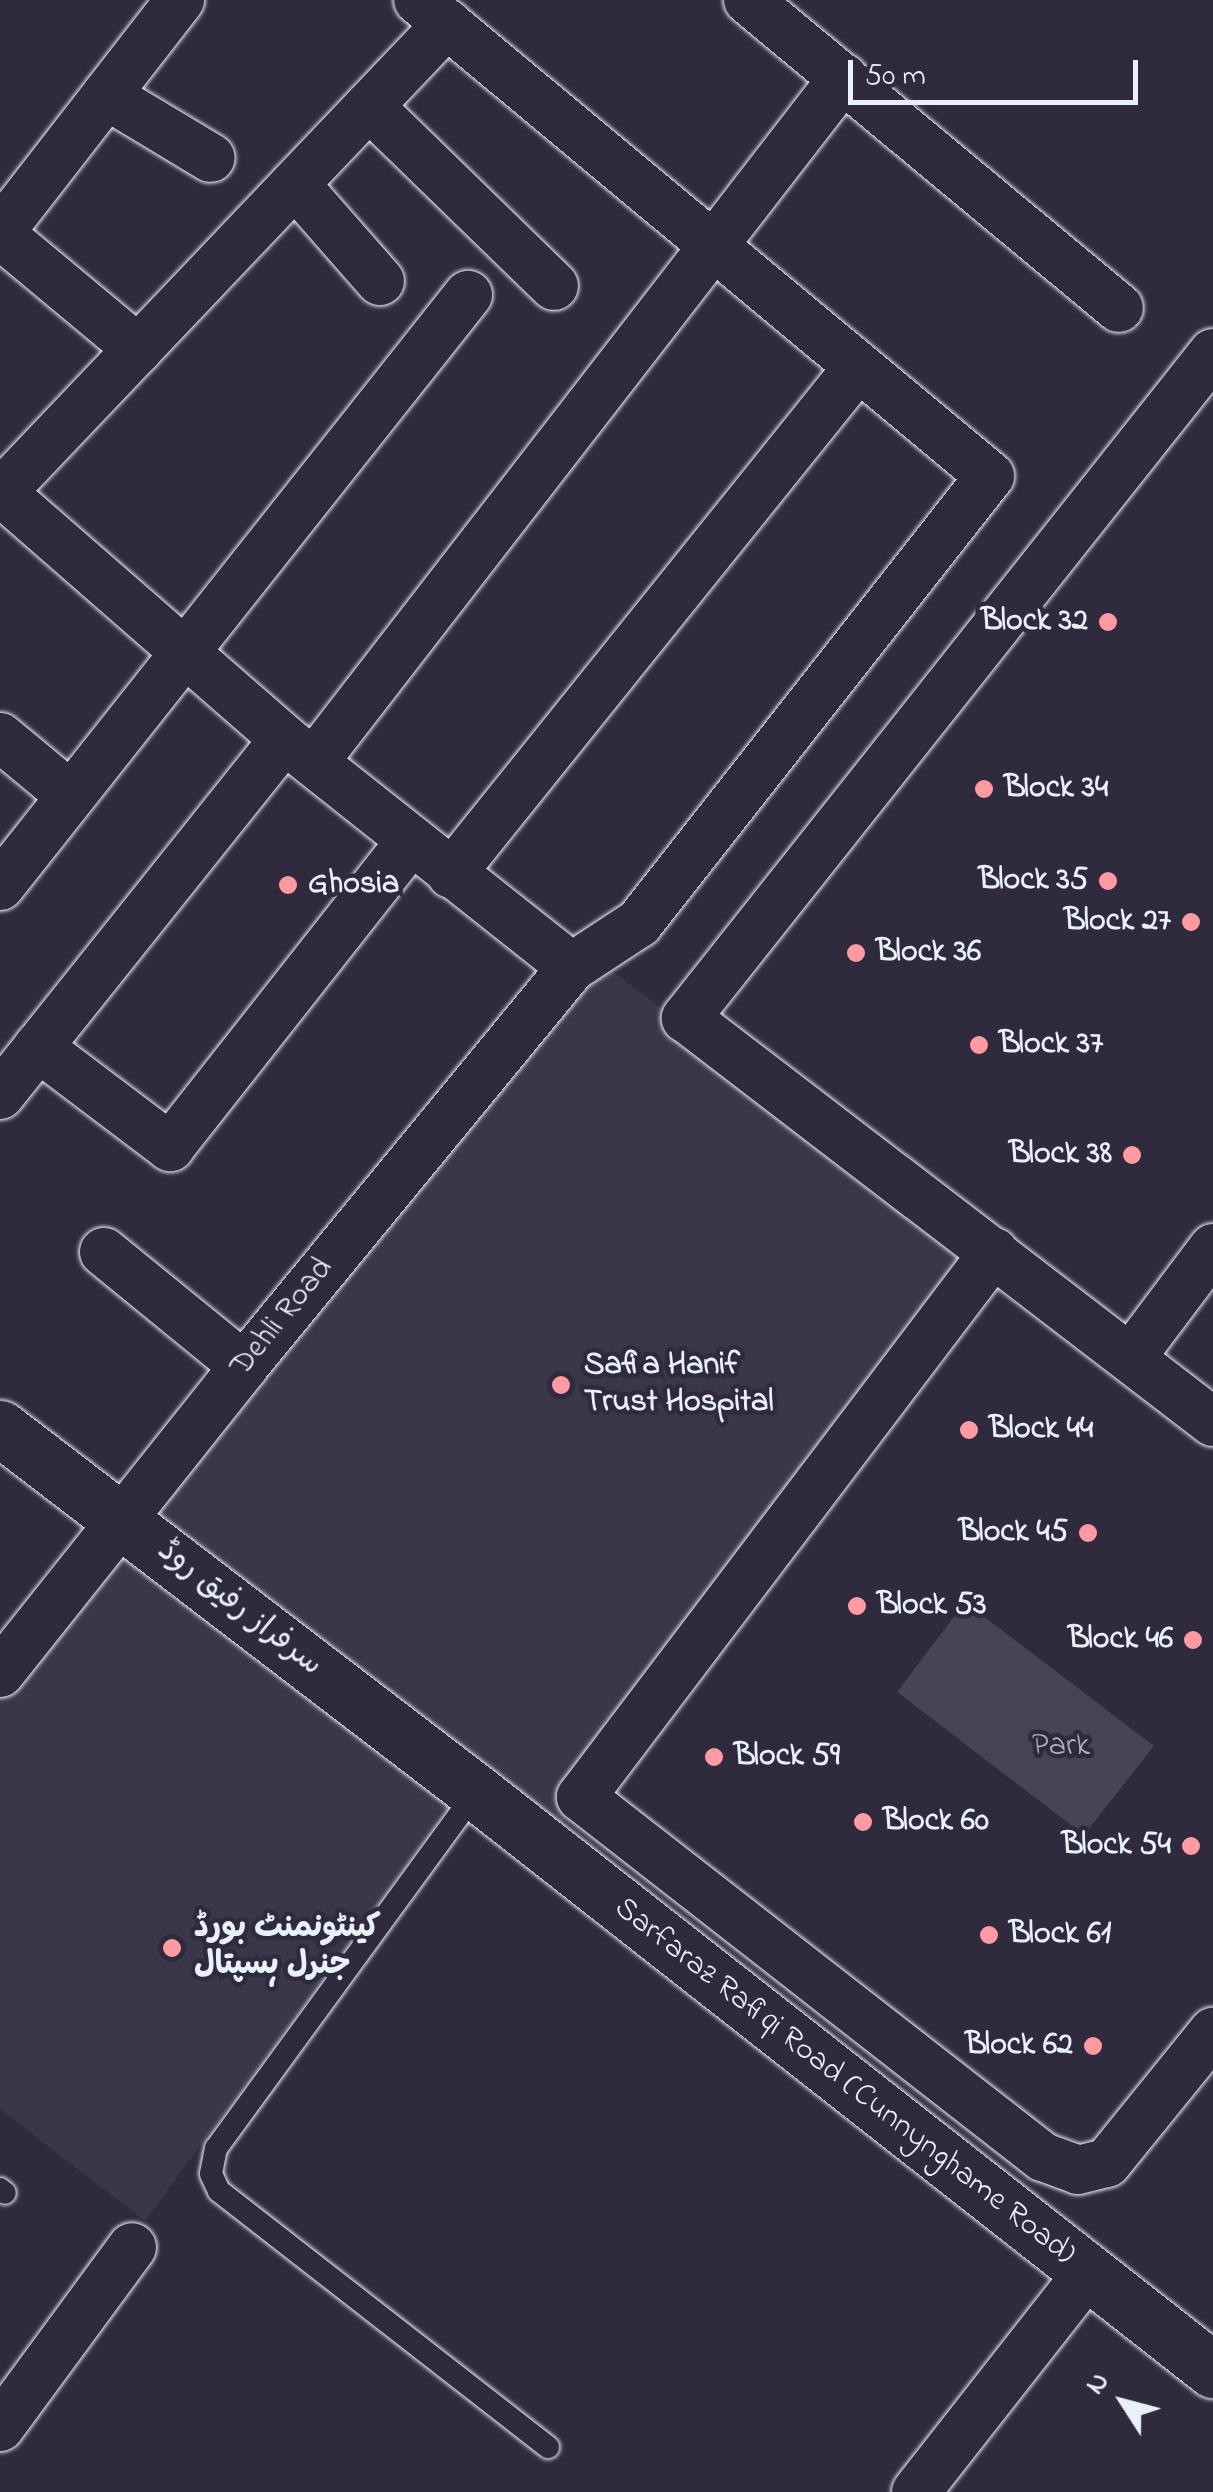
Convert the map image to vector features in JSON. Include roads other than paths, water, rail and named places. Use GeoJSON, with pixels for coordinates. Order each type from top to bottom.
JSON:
{"type":"FeatureCollection","features":[{"type":"Feature","properties":{"kind":"street"},"geometry":{"type":"LineString","coordinates":[[138,350],[0,233],[180,0]]}},
{"type":"Feature","properties":{"kind":"street"},"geometry":{"type":"LineString","coordinates":[[748,0],[1120,308]]}},
{"type":"Feature","properties":{"kind":"street"},"geometry":{"type":"LineString","coordinates":[[451,874],[858,367],[432,12],[369,106],[0,492],[299,750],[451,874],[572,967]]}},
{"type":"Feature","properties":{"kind":"street"},"geometry":{"type":"LineString","coordinates":[[0,1095],[299,750],[713,246],[843,78]]}},
{"type":"Feature","properties":{"kind":"street"},"geometry":{"type":"LineString","coordinates":[[106,95],[211,158]]}},
{"type":"Feature","properties":{"kind":"street"},"geometry":{"type":"LineString","coordinates":[[369,106],[554,286]]}},
{"type":"Feature","properties":{"kind":"street"},"geometry":{"type":"LineString","coordinates":[[295,184],[380,282]]}},
{"type":"Feature","properties":{"kind":"street"},"geometry":{"type":"LineString","coordinates":[[0,886],[468,295]]}},
{"type":"Feature","properties":{"kind":"street"},"geometry":{"type":"LineString","coordinates":[[1213,353],[686,1018],[1132,1356],[1213,1422]]}},
{"type":"Feature","properties":{"kind":"street","name":"Dehli Road"},"geometry":{"type":"LineString","coordinates":[[0,1673],[120,1518],[572,967],[639,922],[990,476],[858,367]]}},
{"type":"Feature","properties":{"kind":"street"},"geometry":{"type":"LineString","coordinates":[[0,737],[71,796]]}},
{"type":"Feature","properties":{"kind":"street"},"geometry":{"type":"LineString","coordinates":[[38,1047],[170,1147],[411,841]]}},
{"type":"Feature","properties":{"kind":"street"},"geometry":{"type":"LineString","coordinates":[[1132,1356],[1213,1248]]}},
{"type":"Feature","properties":{"kind":"street"},"geometry":{"type":"LineString","coordinates":[[104,1252],[244,1366]]}},
{"type":"Feature","properties":{"kind":"street"},"geometry":{"type":"LineString","coordinates":[[994,1252],[581,1796],[1042,2157],[1078,2170],[1108,2162],[1208,2050]]}},
{"type":"Feature","properties":{"kind":"street","name":"سرفراز رفیق روڈ"},"geometry":{"type":"LineString","coordinates":[[0,1428],[476,1792]]}},
{"type":"Feature","properties":{"kind":"street","name":"Sarfaraz Rafiqi Road (Cunnynghame Road)"},"geometry":{"type":"LineString","coordinates":[[476,1792],[1213,2370]]}},
{"type":"Feature","properties":{"kind":"street"},"geometry":{"type":"LineString","coordinates":[[0,2427],[132,2247]]}},
{"type":"Feature","properties":{"kind":"street"},"geometry":{"type":"LineString","coordinates":[[916,2492],[1087,2274]]}},
{"type":"Feature","properties":{"kind":"lane"},"geometry":{"type":"LineString","coordinates":[[476,1792],[216,2148],[211,2174],[219,2191],[548,2447]]}},
{"type":"Feature","properties":{"kind":"place","name":"Block 32"},"geometry":{"type":"Point","coordinates":[1108,622]}},
{"type":"Feature","properties":{"kind":"place","name":"Block 34"},"geometry":{"type":"Point","coordinates":[984,789]}},
{"type":"Feature","properties":{"kind":"place","name":"Block 35"},"geometry":{"type":"Point","coordinates":[1108,881]}},
{"type":"Feature","properties":{"kind":"place","name":"Ghosia"},"geometry":{"type":"Point","coordinates":[288,885]}},
{"type":"Feature","properties":{"kind":"place","name":"Block 27"},"geometry":{"type":"Point","coordinates":[1191,922]}},
{"type":"Feature","properties":{"kind":"place","name":"Block 36"},"geometry":{"type":"Point","coordinates":[856,953]}},
{"type":"Feature","properties":{"kind":"place","name":"Block 37"},"geometry":{"type":"Point","coordinates":[979,1045]}},
{"type":"Feature","properties":{"kind":"place","name":"Block 38"},"geometry":{"type":"Point","coordinates":[1132,1155]}},
{"type":"Feature","properties":{"kind":"place","name":"Safia Hanif Trust Hospital"},"geometry":{"type":"Point","coordinates":[561,1385]}},
{"type":"Feature","properties":{"kind":"place","name":"Block 44"},"geometry":{"type":"Point","coordinates":[969,1430]}},
{"type":"Feature","properties":{"kind":"place","name":"Block 45"},"geometry":{"type":"Point","coordinates":[1088,1533]}},
{"type":"Feature","properties":{"kind":"place","name":"Block 53"},"geometry":{"type":"Point","coordinates":[857,1606]}},
{"type":"Feature","properties":{"kind":"place","name":"Block 46"},"geometry":{"type":"Point","coordinates":[1193,1640]}},
{"type":"Feature","properties":{"kind":"place","name":"Block 59"},"geometry":{"type":"Point","coordinates":[714,1757]}},
{"type":"Feature","properties":{"kind":"place","name":"Block 60"},"geometry":{"type":"Point","coordinates":[863,1822]}},
{"type":"Feature","properties":{"kind":"place","name":"Block 54"},"geometry":{"type":"Point","coordinates":[1191,1846]}},
{"type":"Feature","properties":{"kind":"place","name":"Block 61"},"geometry":{"type":"Point","coordinates":[989,1935]}},
{"type":"Feature","properties":{"kind":"place","name":"کینٹونمنٹ بورڈ جنرل ہسپتال"},"geometry":{"type":"Point","coordinates":[172,1948]}},
{"type":"Feature","properties":{"kind":"place","name":"Block 62"},"geometry":{"type":"Point","coordinates":[1093,2046]}},
{"type":"Feature","properties":{"kind":"park label","name":"Park"},"geometry":{"type":"Point","coordinates":[1061,1747]}}]}
